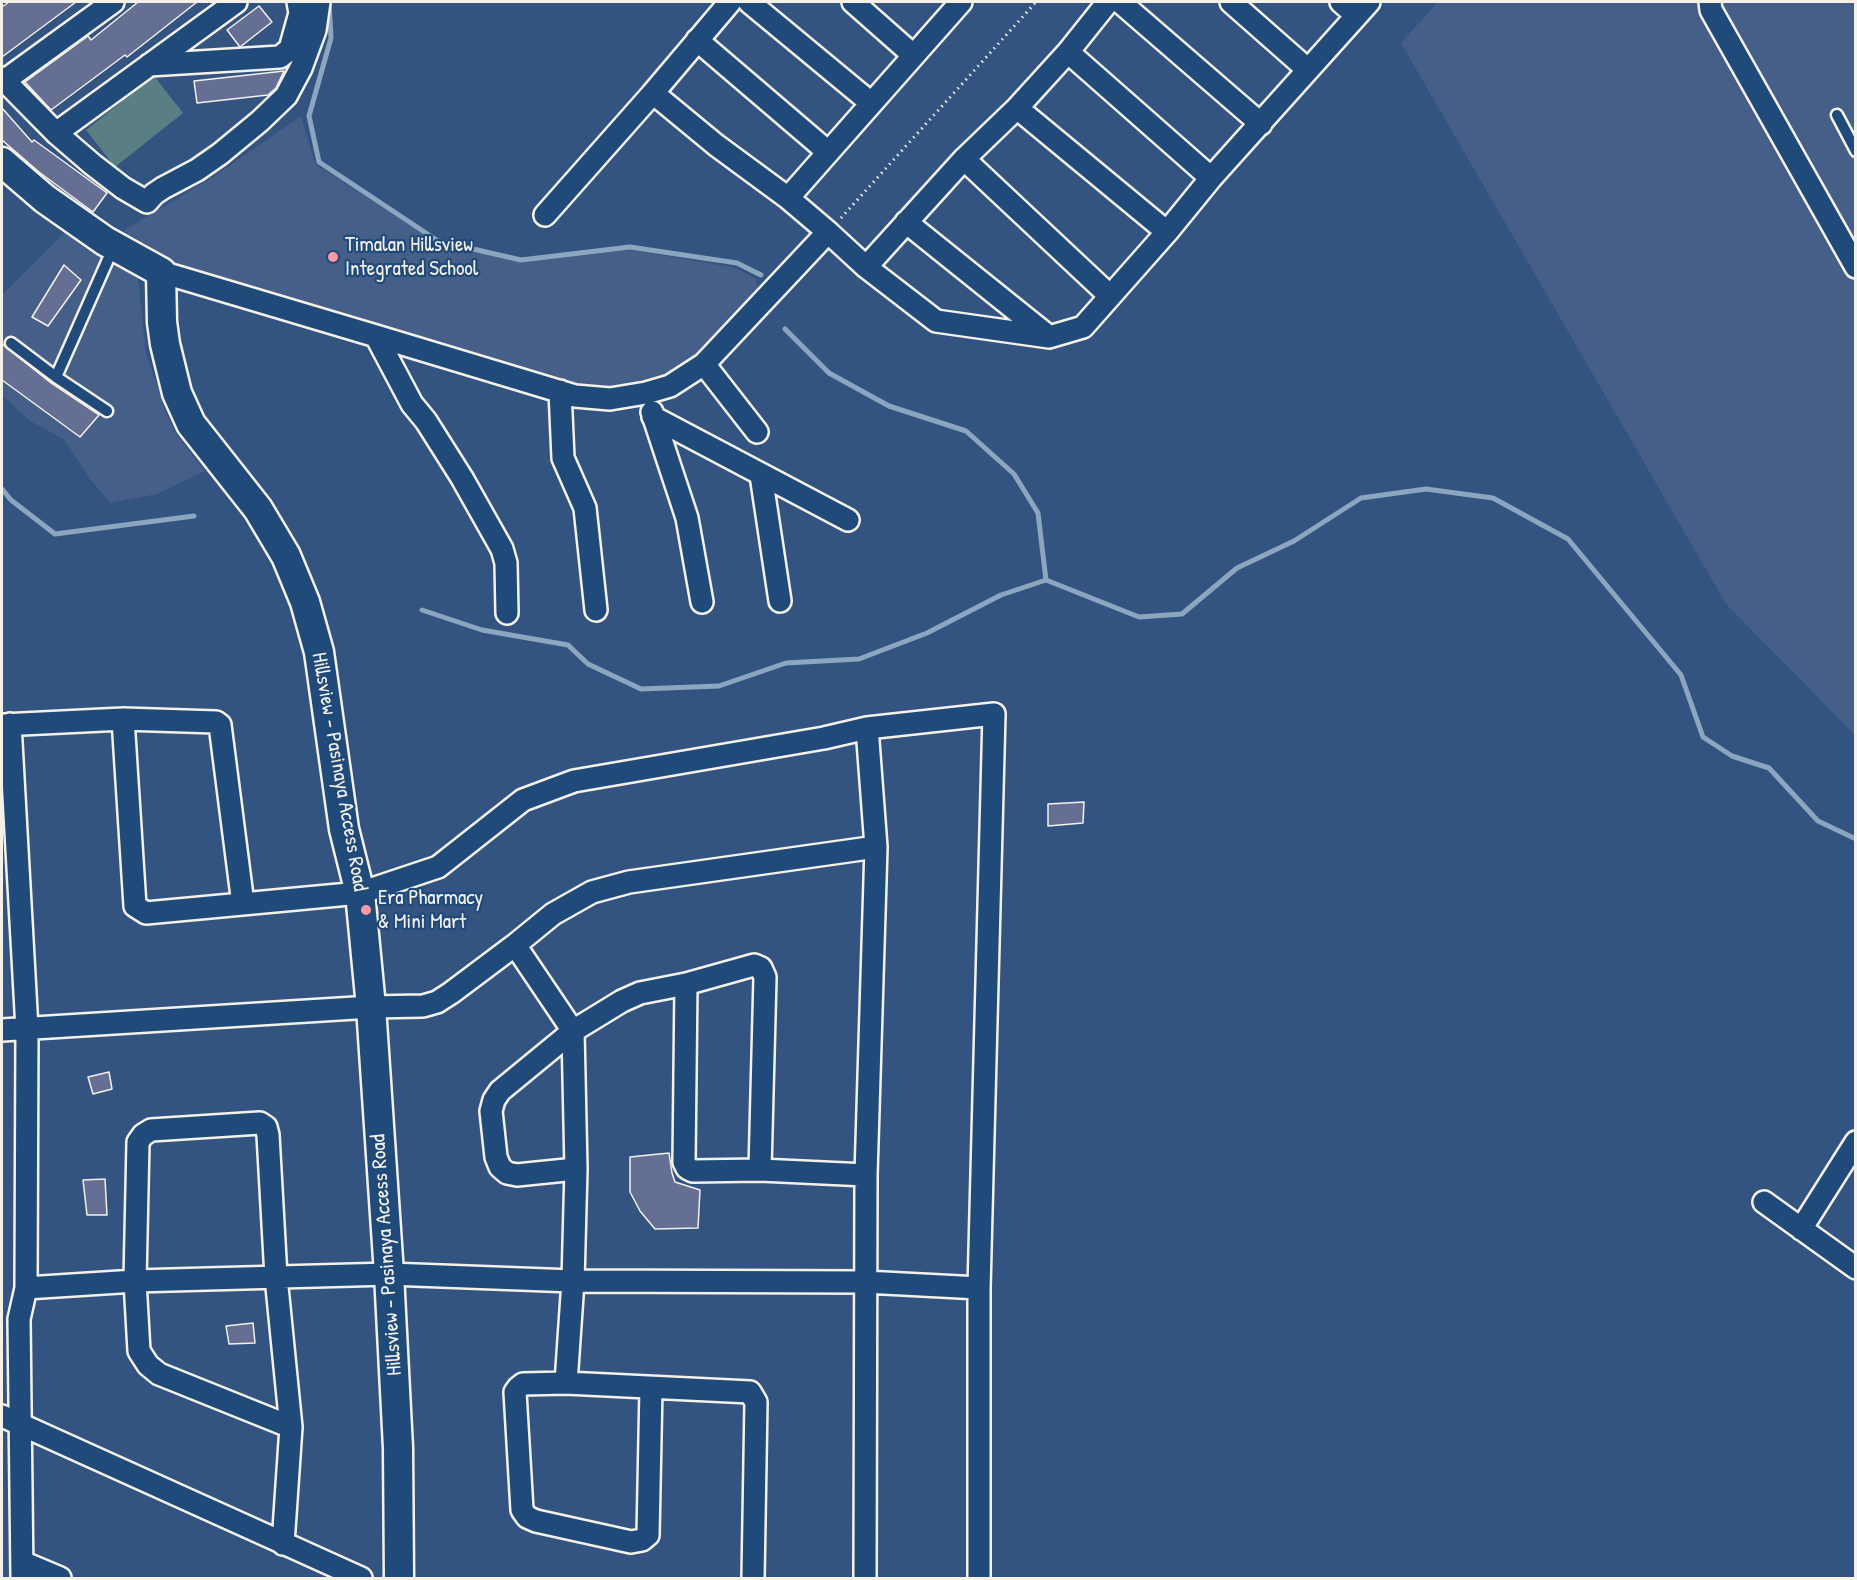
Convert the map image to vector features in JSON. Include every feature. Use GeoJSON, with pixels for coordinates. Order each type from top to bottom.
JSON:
{"type":"FeatureCollection","features":[{"type":"Feature","properties":{"kind":"street"},"geometry":{"type":"LineString","coordinates":[[113,2],[3,79],[56,133],[100,171],[147,202],[163,188],[197,170],[220,154],[286,96],[301,68],[315,30],[319,2]]}},
{"type":"Feature","properties":{"kind":"street"},"geometry":{"type":"LineString","coordinates":[[56,133],[236,2]]}},
{"type":"Feature","properties":{"kind":"street"},"geometry":{"type":"LineString","coordinates":[[149,65],[280,57],[290,49],[300,13],[298,2]]}},
{"type":"Feature","properties":{"kind":"street"},"geometry":{"type":"LineString","coordinates":[[545,215],[730,2]]}},
{"type":"Feature","properties":{"kind":"street"},"geometry":{"type":"LineString","coordinates":[[749,2],[871,103]]}},
{"type":"Feature","properties":{"kind":"street"},"geometry":{"type":"LineString","coordinates":[[853,2],[913,56]]}},
{"type":"Feature","properties":{"kind":"street"},"geometry":{"type":"LineString","coordinates":[[788,198],[960,2]]}},
{"type":"Feature","properties":{"kind":"street"},"geometry":{"type":"LineString","coordinates":[[866,267],[963,159],[1017,108],[1068,52],[1108,2]]}},
{"type":"Feature","properties":{"kind":"street"},"geometry":{"type":"LineString","coordinates":[[1120,2],[1261,124]]}},
{"type":"Feature","properties":{"kind":"street"},"geometry":{"type":"LineString","coordinates":[[1231,2],[1307,69]]}},
{"type":"Feature","properties":{"kind":"street"},"geometry":{"type":"LineString","coordinates":[[1710,2],[1711,10],[1856,267]]}},
{"type":"Feature","properties":{"kind":"street"},"geometry":{"type":"LineString","coordinates":[[653,93],[788,198],[866,267],[936,321],[1049,337],[1083,327],[1167,232],[1210,178],[1261,124],[1356,6]]}},
{"type":"Feature","properties":{"kind":"street"},"geometry":{"type":"LineString","coordinates":[[697,40],[828,152]]}},
{"type":"Feature","properties":{"kind":"street"},"geometry":{"type":"LineString","coordinates":[[1068,52],[1210,178]]}},
{"type":"Feature","properties":{"kind":"street"},"geometry":{"type":"LineString","coordinates":[[1017,108],[1167,232]]}},
{"type":"Feature","properties":{"kind":"street"},"geometry":{"type":"LineString","coordinates":[[963,159],[1110,296]]}},
{"type":"Feature","properties":{"kind":"street"},"geometry":{"type":"LineString","coordinates":[[2,162],[45,200],[114,246],[161,272],[593,399],[627,397],[670,386],[704,364],[828,232]]}},
{"type":"Feature","properties":{"kind":"street"},"geometry":{"type":"LineString","coordinates":[[906,222],[1049,337]]}},
{"type":"Feature","properties":{"kind":"street","name":"Hillsview - Pasinaya Access Road"},"geometry":{"type":"LineString","coordinates":[[161,272],[162,322],[177,393],[191,424],[258,509],[286,556],[305,602],[319,652],[344,829],[360,893],[371,1007],[398,1448],[399,1578]]}},
{"type":"Feature","properties":{"kind":"street"},"geometry":{"type":"LineString","coordinates":[[376,336],[412,404],[426,421],[462,478],[502,549],[506,563],[507,613]]}},
{"type":"Feature","properties":{"kind":"street"},"geometry":{"type":"LineString","coordinates":[[704,364],[757,432]]}},
{"type":"Feature","properties":{"kind":"street"},"geometry":{"type":"LineString","coordinates":[[560,391],[563,458],[585,508],[596,610]]}},
{"type":"Feature","properties":{"kind":"street"},"geometry":{"type":"LineString","coordinates":[[646,393],[687,518],[702,602]]}},
{"type":"Feature","properties":{"kind":"street"},"geometry":{"type":"LineString","coordinates":[[653,417],[848,520]]}},
{"type":"Feature","properties":{"kind":"street"},"geometry":{"type":"LineString","coordinates":[[761,475],[780,601]]}},
{"type":"Feature","properties":{"kind":"street"},"geometry":{"type":"LineString","coordinates":[[123,719],[135,906],[146,913],[360,893],[438,867],[523,800],[574,782],[824,738],[867,728],[994,714],[979,1288],[979,1578]]}},
{"type":"Feature","properties":{"kind":"street"},"geometry":{"type":"LineString","coordinates":[[60,1578],[22,1570],[10,1420],[20,1319],[26,1288],[27,1029],[12,915],[6,724],[123,719],[216,722],[220,725],[243,904]]}},
{"type":"Feature","properties":{"kind":"street"},"geometry":{"type":"LineString","coordinates":[[865,1578],[866,1174],[876,847],[867,728]]}},
{"type":"Feature","properties":{"kind":"street"},"geometry":{"type":"LineString","coordinates":[[2,1030],[371,1007],[423,1006],[437,1002],[553,914],[592,892],[629,882],[876,847]]}},
{"type":"Feature","properties":{"kind":"street"},"geometry":{"type":"LineString","coordinates":[[515,945],[573,1030],[576,1169],[573,1281],[566,1383]]}},
{"type":"Feature","properties":{"kind":"street"},"geometry":{"type":"LineString","coordinates":[[576,1169],[517,1175],[507,1173],[500,1167],[496,1157],[491,1111],[500,1091],[573,1030],[622,1001],[640,993],[686,984],[754,965],[761,968],[765,977],[760,1170]]}},
{"type":"Feature","properties":{"kind":"street"},"geometry":{"type":"LineString","coordinates":[[686,984],[684,1162],[687,1168],[693,1171],[760,1170],[866,1174]]}},
{"type":"Feature","properties":{"kind":"street"},"geometry":{"type":"LineString","coordinates":[[283,1544],[291,1428],[276,1276],[266,1127],[260,1123],[151,1130],[138,1142],[135,1281],[139,1351],[148,1365],[159,1374],[291,1428]]}},
{"type":"Feature","properties":{"kind":"street"},"geometry":{"type":"LineString","coordinates":[[1802,1229],[1856,1142]]}},
{"type":"Feature","properties":{"kind":"street"},"geometry":{"type":"LineString","coordinates":[[1764,1202],[1856,1268]]}},
{"type":"Feature","properties":{"kind":"street"},"geometry":{"type":"LineString","coordinates":[[26,1288],[135,1281],[389,1274],[573,1281],[865,1282],[979,1288]]}},
{"type":"Feature","properties":{"kind":"street"},"geometry":{"type":"LineString","coordinates":[[651,1388],[648,1535],[642,1540],[631,1542],[536,1521],[527,1517],[522,1510],[515,1392],[523,1384],[566,1383],[750,1392],[756,1402],[756,1511],[753,1578]]}},
{"type":"Feature","properties":{"kind":"street"},"geometry":{"type":"LineString","coordinates":[[10,1420],[361,1578]]}},
{"type":"Feature","properties":{"kind":"lane"},"geometry":{"type":"LineString","coordinates":[[1837,115],[1856,151]]}},
{"type":"Feature","properties":{"kind":"lane"},"geometry":{"type":"LineString","coordinates":[[56,377],[114,246]]}},
{"type":"Feature","properties":{"kind":"lane"},"geometry":{"type":"LineString","coordinates":[[11,343],[107,411]]}},
{"type":"Feature","properties":{"kind":"path"},"geometry":{"type":"LineString","coordinates":[[828,232],[1036,2]]}},
{"type":"Feature","properties":{"kind":"shaded area"},"geometry":{"type":"Polygon","coordinates":[[[1438,2],[1855,2],[1855,735],[1726,604],[1401,43],[1438,2]]]}},
{"type":"Feature","properties":{"kind":"shaded area","name":"Timalan Hillsview Integrated School"},"geometry":{"type":"Polygon","coordinates":[[[301,116],[315,164],[437,243],[520,261],[631,250],[736,268],[756,279],[758,291],[684,366],[623,392],[582,391],[173,264],[161,252],[123,231],[216,175],[301,116]]]}},
{"type":"Feature","properties":{"kind":"shaded area"},"geometry":{"type":"Polygon","coordinates":[[[66,231],[138,279],[146,353],[165,410],[175,433],[205,471],[157,494],[110,503],[90,479],[64,439],[30,421],[2,395],[2,295],[66,231]]]}},
{"type":"Feature","properties":{"kind":"green space"},"geometry":{"type":"Polygon","coordinates":[[[154,76],[183,113],[115,167],[86,130],[154,76]]]}},
{"type":"Feature","properties":{"kind":"building"},"geometry":{"type":"Polygon","coordinates":[[[9,2],[76,2],[2,57],[2,7],[9,2]]]}},
{"type":"Feature","properties":{"kind":"building"},"geometry":{"type":"Polygon","coordinates":[[[138,2],[197,2],[127,57],[125,55],[51,110],[25,82],[88,36],[91,40],[138,2]]]}},
{"type":"Feature","properties":{"kind":"building"},"geometry":{"type":"Polygon","coordinates":[[[259,6],[272,22],[240,47],[227,30],[259,6]]]}},
{"type":"Feature","properties":{"kind":"building"},"geometry":{"type":"Polygon","coordinates":[[[284,71],[276,88],[268,95],[197,103],[194,81],[284,71]]]}},
{"type":"Feature","properties":{"kind":"building"},"geometry":{"type":"Polygon","coordinates":[[[2,108],[32,142],[34,140],[107,193],[93,212],[39,172],[2,140],[2,108]]]}},
{"type":"Feature","properties":{"kind":"building"},"geometry":{"type":"Polygon","coordinates":[[[64,265],[81,280],[48,326],[32,317],[64,265]]]}},
{"type":"Feature","properties":{"kind":"building"},"geometry":{"type":"Polygon","coordinates":[[[2,344],[51,383],[99,415],[80,437],[2,380],[2,344]]]}},
{"type":"Feature","properties":{"kind":"building"},"geometry":{"type":"Polygon","coordinates":[[[1084,802],[1083,823],[1048,826],[1048,804],[1084,802]]]}},
{"type":"Feature","properties":{"kind":"building"},"geometry":{"type":"Polygon","coordinates":[[[109,1072],[112,1089],[93,1094],[88,1077],[109,1072]]]}},
{"type":"Feature","properties":{"kind":"building"},"geometry":{"type":"Polygon","coordinates":[[[669,1153],[675,1182],[700,1190],[698,1228],[655,1229],[640,1211],[630,1192],[630,1157],[669,1153]]]}},
{"type":"Feature","properties":{"kind":"building"},"geometry":{"type":"Polygon","coordinates":[[[105,1179],[107,1215],[87,1215],[83,1180],[105,1179]]]}},
{"type":"Feature","properties":{"kind":"building"},"geometry":{"type":"Polygon","coordinates":[[[253,1323],[255,1343],[229,1344],[226,1326],[253,1323]]]}},
{"type":"Feature","properties":{"kind":"waterway"},"geometry":{"type":"LineString","coordinates":[[329,2],[331,38],[309,116],[319,162],[438,241],[521,260],[630,247],[737,263],[761,275]]}},
{"type":"Feature","properties":{"kind":"waterway"},"geometry":{"type":"LineString","coordinates":[[785,329],[829,373],[889,406],[966,431],[1014,474],[1038,513],[1046,580]]}},
{"type":"Feature","properties":{"kind":"waterway"},"geometry":{"type":"LineString","coordinates":[[2,489],[11,500],[55,534],[194,516]]}},
{"type":"Feature","properties":{"kind":"waterway"},"geometry":{"type":"LineString","coordinates":[[422,610],[482,630],[568,645],[588,664],[641,689],[719,686],[786,663],[859,659],[927,633],[1001,595],[1046,580],[1139,617],[1182,614],[1237,568],[1294,541],[1361,498],[1426,489],[1493,498],[1568,539],[1681,675],[1703,737],[1732,756],[1769,768],[1818,821],[1856,839]]}},
{"type":"Feature","properties":{"kind":"place","name":"Timalan Hillsview Integrated School"},"geometry":{"type":"Point","coordinates":[333,257]}},
{"type":"Feature","properties":{"kind":"place","name":"Era Pharmacy & Mini Mart"},"geometry":{"type":"Point","coordinates":[366,910]}}]}
